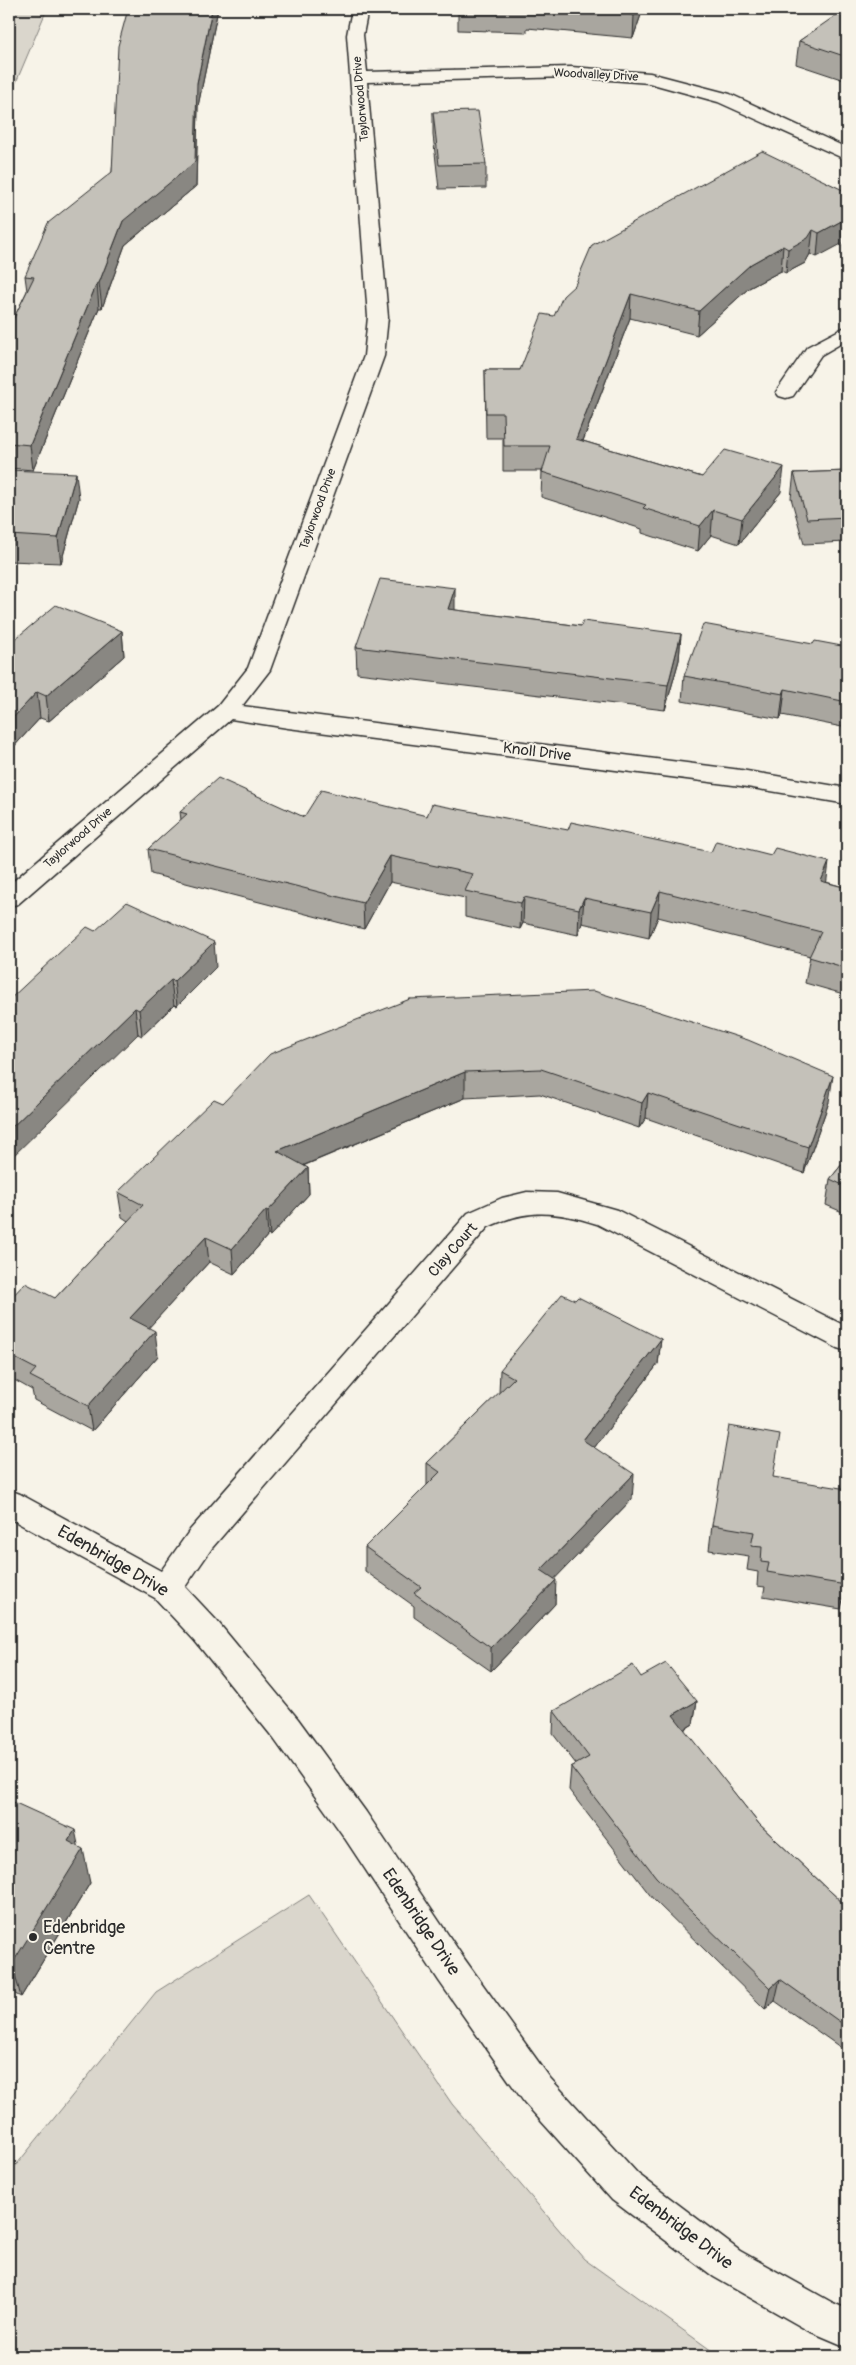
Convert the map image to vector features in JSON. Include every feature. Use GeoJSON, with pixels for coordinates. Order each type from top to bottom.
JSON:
{"type":"FeatureCollection","features":[{"type":"Feature","properties":{"kind":"street","name":"Taylorwood Drive"},"geometry":{"type":"LineString","coordinates":[[9,898],[226,711],[259,670],[374,356],[378,317],[355,35],[360,9]]}},
{"type":"Feature","properties":{"kind":"street","name":"Woodvalley Drive"},"geometry":{"type":"LineString","coordinates":[[359,77],[571,72],[650,78],[724,98],[847,156]]}},
{"type":"Feature","properties":{"kind":"street"},"geometry":{"type":"LineString","coordinates":[[786,392],[814,351],[847,332]]}},
{"type":"Feature","properties":{"kind":"street","name":"Knoll Drive"},"geometry":{"type":"LineString","coordinates":[[226,711],[288,721],[741,778],[847,796]]}},
{"type":"Feature","properties":{"kind":"street","name":"Clay Court"},"geometry":{"type":"LineString","coordinates":[[166,1589],[201,1539],[478,1220],[501,1207],[536,1201],[568,1204],[607,1217],[847,1340]]}},
{"type":"Feature","properties":{"kind":"street","name":"Edenbridge Drive"},"geometry":{"type":"LineString","coordinates":[[9,1503],[166,1589],[206,1631],[286,1729],[354,1823],[451,1969],[537,2090],[619,2180],[727,2264],[820,2317],[847,2328]]}},
{"type":"Feature","properties":{"kind":"shaded area"},"geometry":{"type":"Polygon","coordinates":[[[9,9],[47,9],[9,99],[9,9]]]}},
{"type":"Feature","properties":{"kind":"shaded area"},"geometry":{"type":"Polygon","coordinates":[[[309,1895],[452,2104],[584,2259],[719,2356],[9,2356],[9,2174],[156,1992],[309,1895]]]}},
{"type":"Feature","properties":{"kind":"building"},"geometry":{"type":"Polygon","coordinates":[[[128,9],[212,9],[197,83],[195,162],[123,221],[99,283],[97,283],[30,445],[9,443],[9,328],[34,277],[25,276],[48,223],[112,172],[118,46],[128,9]]]}},
{"type":"Feature","properties":{"kind":"building"},"geometry":{"type":"Polygon","coordinates":[[[566,9],[636,9],[634,15],[566,9]]]}},
{"type":"Feature","properties":{"kind":"building"},"geometry":{"type":"Polygon","coordinates":[[[847,9],[847,57],[799,41],[847,9]]]}},
{"type":"Feature","properties":{"kind":"building"},"geometry":{"type":"Polygon","coordinates":[[[478,111],[486,164],[439,165],[433,112],[478,111]]]}},
{"type":"Feature","properties":{"kind":"building"},"geometry":{"type":"Polygon","coordinates":[[[762,151],[847,192],[847,218],[819,233],[813,230],[808,238],[788,249],[783,246],[751,264],[699,311],[631,294],[576,439],[702,477],[725,450],[784,467],[742,519],[713,510],[700,526],[643,508],[646,505],[542,472],[550,446],[504,446],[503,413],[486,413],[485,370],[520,370],[542,314],[554,316],[563,296],[575,285],[592,245],[762,151]]]}},
{"type":"Feature","properties":{"kind":"building"},"geometry":{"type":"Polygon","coordinates":[[[9,470],[76,473],[58,538],[9,535],[9,470]]]}},
{"type":"Feature","properties":{"kind":"building"},"geometry":{"type":"Polygon","coordinates":[[[847,471],[847,517],[807,519],[794,473],[847,471]]]}},
{"type":"Feature","properties":{"kind":"building"},"geometry":{"type":"Polygon","coordinates":[[[380,579],[455,588],[448,609],[581,626],[583,621],[681,634],[668,685],[356,647],[380,579]]]}},
{"type":"Feature","properties":{"kind":"building"},"geometry":{"type":"Polygon","coordinates":[[[56,605],[122,631],[46,696],[37,692],[9,722],[9,644],[56,605]]]}},
{"type":"Feature","properties":{"kind":"building"},"geometry":{"type":"Polygon","coordinates":[[[703,624],[813,644],[815,641],[847,647],[847,702],[785,689],[783,694],[684,676],[703,624]]]}},
{"type":"Feature","properties":{"kind":"building"},"geometry":{"type":"Polygon","coordinates":[[[218,778],[304,817],[321,790],[427,816],[432,804],[568,830],[571,822],[711,852],[716,841],[771,855],[775,848],[829,862],[821,881],[847,888],[847,968],[809,957],[821,932],[660,891],[651,912],[584,898],[579,909],[524,897],[521,903],[465,891],[473,874],[390,856],[363,903],[148,849],[187,814],[180,812],[218,778]]]}},
{"type":"Feature","properties":{"kind":"building"},"geometry":{"type":"Polygon","coordinates":[[[127,902],[214,942],[174,981],[171,980],[139,1010],[135,1008],[9,1130],[9,1000],[87,927],[95,931],[127,902]]]}},
{"type":"Feature","properties":{"kind":"building"},"geometry":{"type":"Polygon","coordinates":[[[594,991],[748,1040],[833,1076],[808,1147],[648,1093],[642,1103],[541,1069],[465,1072],[277,1151],[308,1168],[268,1211],[266,1210],[232,1249],[206,1237],[130,1318],[155,1331],[88,1406],[30,1376],[36,1369],[9,1355],[9,1300],[25,1283],[55,1298],[143,1205],[118,1192],[214,1099],[223,1103],[270,1054],[410,999],[594,991]]]}},
{"type":"Feature","properties":{"kind":"building"},"geometry":{"type":"Polygon","coordinates":[[[847,1158],[847,1187],[830,1179],[847,1158]]]}},
{"type":"Feature","properties":{"kind":"building"},"geometry":{"type":"Polygon","coordinates":[[[562,1294],[575,1300],[578,1297],[661,1339],[583,1440],[634,1474],[541,1570],[556,1580],[491,1648],[414,1593],[421,1587],[365,1547],[440,1472],[427,1463],[514,1378],[500,1370],[562,1294]]]}},
{"type":"Feature","properties":{"kind":"building"},"geometry":{"type":"Polygon","coordinates":[[[729,1426],[780,1435],[773,1477],[847,1489],[846,1585],[767,1572],[769,1563],[761,1562],[762,1547],[751,1546],[754,1532],[712,1525],[729,1426]]]}},
{"type":"Feature","properties":{"kind":"building"},"geometry":{"type":"Polygon","coordinates":[[[666,1663],[697,1701],[673,1715],[759,1824],[847,1907],[847,2027],[780,1979],[770,1988],[656,1877],[571,1767],[589,1757],[554,1711],[633,1665],[641,1677],[666,1663]]]}},
{"type":"Feature","properties":{"kind":"building"},"geometry":{"type":"Polygon","coordinates":[[[9,1800],[75,1830],[68,1841],[83,1849],[12,1964],[9,1962],[9,1800]]]}},
{"type":"Feature","properties":{"kind":"place","name":"Edenbridge Centre"},"geometry":{"type":"Point","coordinates":[33,1937]}}]}
